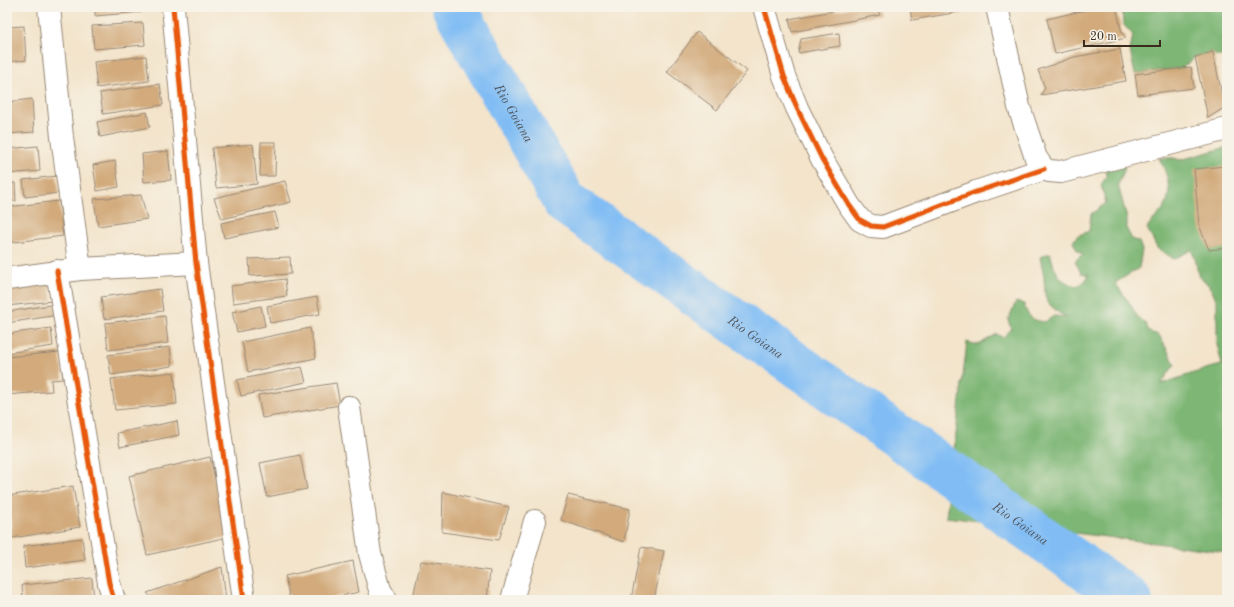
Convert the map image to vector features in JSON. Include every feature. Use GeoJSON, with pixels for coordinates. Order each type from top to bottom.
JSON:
{"type":"FeatureCollection","features":[{"type":"Feature","properties":{"kind":"street"},"geometry":{"type":"LineString","coordinates":[[49,7],[62,137],[80,269]]}},
{"type":"Feature","properties":{"kind":"street"},"geometry":{"type":"LineString","coordinates":[[173,7],[196,263],[244,600]]}},
{"type":"Feature","properties":{"kind":"street"},"geometry":{"type":"LineString","coordinates":[[764,7],[784,76],[797,108],[822,159],[849,205],[860,220],[870,226],[883,227],[981,190],[1044,169]]}},
{"type":"Feature","properties":{"kind":"street"},"geometry":{"type":"LineString","coordinates":[[997,7],[1019,107],[1036,158],[1044,169],[1048,171],[1061,172],[1227,128]]}},
{"type":"Feature","properties":{"kind":"street"},"geometry":{"type":"LineString","coordinates":[[7,279],[80,269],[196,263]]}},
{"type":"Feature","properties":{"kind":"street"},"geometry":{"type":"LineString","coordinates":[[57,271],[109,583],[114,600]]}},
{"type":"Feature","properties":{"kind":"street"},"geometry":{"type":"LineString","coordinates":[[349,407],[370,554],[380,590],[386,600]]}},
{"type":"Feature","properties":{"kind":"street"},"geometry":{"type":"LineString","coordinates":[[512,600],[535,521]]}},
{"type":"Feature","properties":{"kind":"green space"},"geometry":{"type":"Polygon","coordinates":[[[1122,7],[1227,7],[1227,56],[1216,56],[1212,52],[1195,57],[1182,68],[1135,74],[1130,51],[1133,35],[1123,24],[1122,7]]]}},
{"type":"Feature","properties":{"kind":"green space"},"geometry":{"type":"Polygon","coordinates":[[[1227,147],[1227,552],[946,517],[967,342],[978,345],[997,334],[1003,338],[1011,328],[1008,320],[1016,302],[1024,304],[1031,318],[1037,320],[1045,322],[1054,316],[1067,317],[1059,313],[1047,302],[1040,257],[1050,253],[1058,275],[1066,282],[1078,286],[1085,281],[1089,275],[1081,273],[1075,261],[1083,254],[1077,250],[1073,242],[1077,236],[1089,231],[1091,214],[1106,203],[1101,185],[1107,176],[1106,162],[1120,162],[1125,168],[1118,185],[1127,218],[1127,230],[1132,239],[1139,242],[1142,250],[1139,268],[1115,283],[1131,305],[1137,317],[1146,324],[1149,332],[1159,335],[1175,364],[1161,384],[1222,365],[1217,344],[1217,301],[1210,287],[1198,274],[1195,258],[1191,250],[1174,259],[1157,248],[1147,228],[1163,209],[1168,196],[1169,190],[1167,177],[1159,158],[1174,158],[1180,160],[1227,147]]]}},
{"type":"Feature","properties":{"kind":"building"},"geometry":{"type":"Polygon","coordinates":[[[95,7],[141,7],[142,12],[95,16],[95,7]]]}},
{"type":"Feature","properties":{"kind":"building"},"geometry":{"type":"Polygon","coordinates":[[[855,7],[876,7],[880,15],[792,32],[789,19],[855,7]]]}},
{"type":"Feature","properties":{"kind":"building"},"geometry":{"type":"Polygon","coordinates":[[[910,7],[976,7],[977,9],[912,20],[910,7]]]}},
{"type":"Feature","properties":{"kind":"building"},"geometry":{"type":"Polygon","coordinates":[[[1098,7],[1116,7],[1122,33],[1126,38],[1055,54],[1047,19],[1098,7]]]}},
{"type":"Feature","properties":{"kind":"building"},"geometry":{"type":"Polygon","coordinates":[[[143,23],[145,45],[94,49],[92,26],[143,23]]]}},
{"type":"Feature","properties":{"kind":"building"},"geometry":{"type":"Polygon","coordinates":[[[24,26],[26,60],[7,62],[7,27],[24,26]]]}},
{"type":"Feature","properties":{"kind":"building"},"geometry":{"type":"Polygon","coordinates":[[[697,32],[747,71],[717,110],[667,72],[697,32]]]}},
{"type":"Feature","properties":{"kind":"building"},"geometry":{"type":"Polygon","coordinates":[[[839,33],[840,46],[798,53],[801,39],[839,33]]]}},
{"type":"Feature","properties":{"kind":"building"},"geometry":{"type":"Polygon","coordinates":[[[1120,49],[1126,81],[1041,95],[1045,88],[1038,70],[1074,57],[1120,49]]]}},
{"type":"Feature","properties":{"kind":"building"},"geometry":{"type":"Polygon","coordinates":[[[1213,52],[1222,95],[1227,94],[1227,102],[1224,108],[1208,118],[1195,57],[1213,52]]]}},
{"type":"Feature","properties":{"kind":"building"},"geometry":{"type":"Polygon","coordinates":[[[146,56],[149,81],[97,88],[94,62],[146,56]]]}},
{"type":"Feature","properties":{"kind":"building"},"geometry":{"type":"Polygon","coordinates":[[[1191,67],[1194,88],[1138,95],[1135,74],[1191,67]]]}},
{"type":"Feature","properties":{"kind":"building"},"geometry":{"type":"Polygon","coordinates":[[[160,84],[163,105],[103,114],[100,93],[160,84]]]}},
{"type":"Feature","properties":{"kind":"building"},"geometry":{"type":"Polygon","coordinates":[[[32,99],[34,132],[7,134],[7,102],[32,99]]]}},
{"type":"Feature","properties":{"kind":"building"},"geometry":{"type":"Polygon","coordinates":[[[147,112],[150,127],[100,137],[97,122],[147,112]]]}},
{"type":"Feature","properties":{"kind":"building"},"geometry":{"type":"Polygon","coordinates":[[[261,142],[276,142],[275,176],[260,176],[261,142]]]}},
{"type":"Feature","properties":{"kind":"building"},"geometry":{"type":"Polygon","coordinates":[[[253,144],[257,184],[216,188],[212,148],[253,144]]]}},
{"type":"Feature","properties":{"kind":"building"},"geometry":{"type":"Polygon","coordinates":[[[38,146],[40,171],[7,174],[7,149],[38,146]]]}},
{"type":"Feature","properties":{"kind":"building"},"geometry":{"type":"Polygon","coordinates":[[[168,151],[171,180],[144,182],[142,154],[168,151]]]}},
{"type":"Feature","properties":{"kind":"building"},"geometry":{"type":"Polygon","coordinates":[[[115,161],[119,187],[97,191],[93,165],[115,161]]]}},
{"type":"Feature","properties":{"kind":"building"},"geometry":{"type":"Polygon","coordinates":[[[1225,166],[1227,188],[1227,248],[1209,250],[1199,225],[1194,169],[1225,166]]]}},
{"type":"Feature","properties":{"kind":"building"},"geometry":{"type":"Polygon","coordinates":[[[57,176],[59,193],[25,197],[23,180],[57,176]]]}},
{"type":"Feature","properties":{"kind":"building"},"geometry":{"type":"Polygon","coordinates":[[[285,181],[291,202],[222,219],[214,198],[285,181]]]}},
{"type":"Feature","properties":{"kind":"building"},"geometry":{"type":"Polygon","coordinates":[[[7,183],[15,183],[16,201],[7,201],[7,183]]]}},
{"type":"Feature","properties":{"kind":"building"},"geometry":{"type":"Polygon","coordinates":[[[141,195],[147,219],[98,226],[94,199],[141,195]]]}},
{"type":"Feature","properties":{"kind":"building"},"geometry":{"type":"Polygon","coordinates":[[[59,201],[63,236],[7,243],[7,207],[59,201]]]}},
{"type":"Feature","properties":{"kind":"building"},"geometry":{"type":"Polygon","coordinates":[[[275,212],[279,227],[224,238],[221,223],[275,212]]]}},
{"type":"Feature","properties":{"kind":"building"},"geometry":{"type":"Polygon","coordinates":[[[290,257],[291,274],[250,276],[249,259],[290,257]]]}},
{"type":"Feature","properties":{"kind":"building"},"geometry":{"type":"Polygon","coordinates":[[[285,279],[287,296],[233,303],[231,286],[285,279]]]}},
{"type":"Feature","properties":{"kind":"building"},"geometry":{"type":"Polygon","coordinates":[[[49,280],[52,301],[7,306],[7,285],[49,280]]]}},
{"type":"Feature","properties":{"kind":"building"},"geometry":{"type":"Polygon","coordinates":[[[160,289],[163,311],[104,319],[101,297],[160,289]]]}},
{"type":"Feature","properties":{"kind":"building"},"geometry":{"type":"Polygon","coordinates":[[[317,297],[320,314],[270,323],[267,306],[317,297]]]}},
{"type":"Feature","properties":{"kind":"building"},"geometry":{"type":"Polygon","coordinates":[[[56,304],[58,315],[7,323],[7,312],[56,304]]]}},
{"type":"Feature","properties":{"kind":"building"},"geometry":{"type":"Polygon","coordinates":[[[261,306],[265,326],[237,332],[232,312],[261,306]]]}},
{"type":"Feature","properties":{"kind":"building"},"geometry":{"type":"Polygon","coordinates":[[[165,316],[168,343],[108,350],[105,323],[165,316]]]}},
{"type":"Feature","properties":{"kind":"building"},"geometry":{"type":"Polygon","coordinates":[[[51,328],[53,346],[7,353],[7,334],[51,328]]]}},
{"type":"Feature","properties":{"kind":"building"},"geometry":{"type":"Polygon","coordinates":[[[310,328],[316,358],[248,372],[242,342],[310,328]]]}},
{"type":"Feature","properties":{"kind":"building"},"geometry":{"type":"Polygon","coordinates":[[[170,347],[172,366],[111,375],[108,355],[170,347]]]}},
{"type":"Feature","properties":{"kind":"building"},"geometry":{"type":"Polygon","coordinates":[[[60,352],[63,379],[51,380],[52,391],[7,395],[7,357],[60,352]]]}},
{"type":"Feature","properties":{"kind":"building"},"geometry":{"type":"Polygon","coordinates":[[[302,367],[306,382],[241,396],[237,380],[302,367]]]}},
{"type":"Feature","properties":{"kind":"building"},"geometry":{"type":"Polygon","coordinates":[[[174,372],[177,404],[115,410],[111,379],[174,372]]]}},
{"type":"Feature","properties":{"kind":"building"},"geometry":{"type":"Polygon","coordinates":[[[336,383],[340,405],[262,418],[258,395],[336,383]]]}},
{"type":"Feature","properties":{"kind":"building"},"geometry":{"type":"Polygon","coordinates":[[[177,421],[179,435],[120,447],[117,433],[177,421]]]}},
{"type":"Feature","properties":{"kind":"building"},"geometry":{"type":"Polygon","coordinates":[[[300,455],[307,489],[267,497],[260,463],[300,455]]]}},
{"type":"Feature","properties":{"kind":"building"},"geometry":{"type":"Polygon","coordinates":[[[210,457],[228,537],[147,555],[129,476],[210,457]]]}},
{"type":"Feature","properties":{"kind":"building"},"geometry":{"type":"Polygon","coordinates":[[[73,486],[80,527],[13,538],[7,496],[73,486]]]}},
{"type":"Feature","properties":{"kind":"building"},"geometry":{"type":"Polygon","coordinates":[[[443,492],[509,507],[499,540],[442,532],[443,492]]]}},
{"type":"Feature","properties":{"kind":"building"},"geometry":{"type":"Polygon","coordinates":[[[568,495],[630,509],[624,542],[561,520],[568,495]]]}},
{"type":"Feature","properties":{"kind":"building"},"geometry":{"type":"Polygon","coordinates":[[[82,538],[85,560],[25,568],[23,546],[82,538]]]}},
{"type":"Feature","properties":{"kind":"building"},"geometry":{"type":"Polygon","coordinates":[[[641,547],[664,551],[654,600],[631,600],[641,547]]]}},
{"type":"Feature","properties":{"kind":"building"},"geometry":{"type":"Polygon","coordinates":[[[353,561],[359,592],[322,600],[290,600],[285,576],[353,561]]]}},
{"type":"Feature","properties":{"kind":"building"},"geometry":{"type":"Polygon","coordinates":[[[421,561],[490,571],[487,600],[431,600],[413,597],[421,561]]]}},
{"type":"Feature","properties":{"kind":"building"},"geometry":{"type":"Polygon","coordinates":[[[222,567],[226,600],[154,600],[147,593],[222,567]]]}},
{"type":"Feature","properties":{"kind":"building"},"geometry":{"type":"Polygon","coordinates":[[[92,578],[94,600],[23,600],[22,585],[92,578]]]}},
{"type":"Feature","properties":{"kind":"waterway","name":"Rio Goiana"},"geometry":{"type":"LineString","coordinates":[[454,7],[565,202],[1130,600]]}},
{"type":"Feature","properties":{"kind":"cycle path"},"geometry":{"type":"LineString","coordinates":[[173,7],[196,263],[244,600]]}},
{"type":"Feature","properties":{"kind":"cycle path"},"geometry":{"type":"LineString","coordinates":[[764,7],[784,76],[797,108],[822,159],[849,205],[860,220],[871,226],[883,227],[976,192],[1044,169]]}},
{"type":"Feature","properties":{"kind":"cycle path"},"geometry":{"type":"LineString","coordinates":[[57,271],[109,583],[114,600]]}}]}
